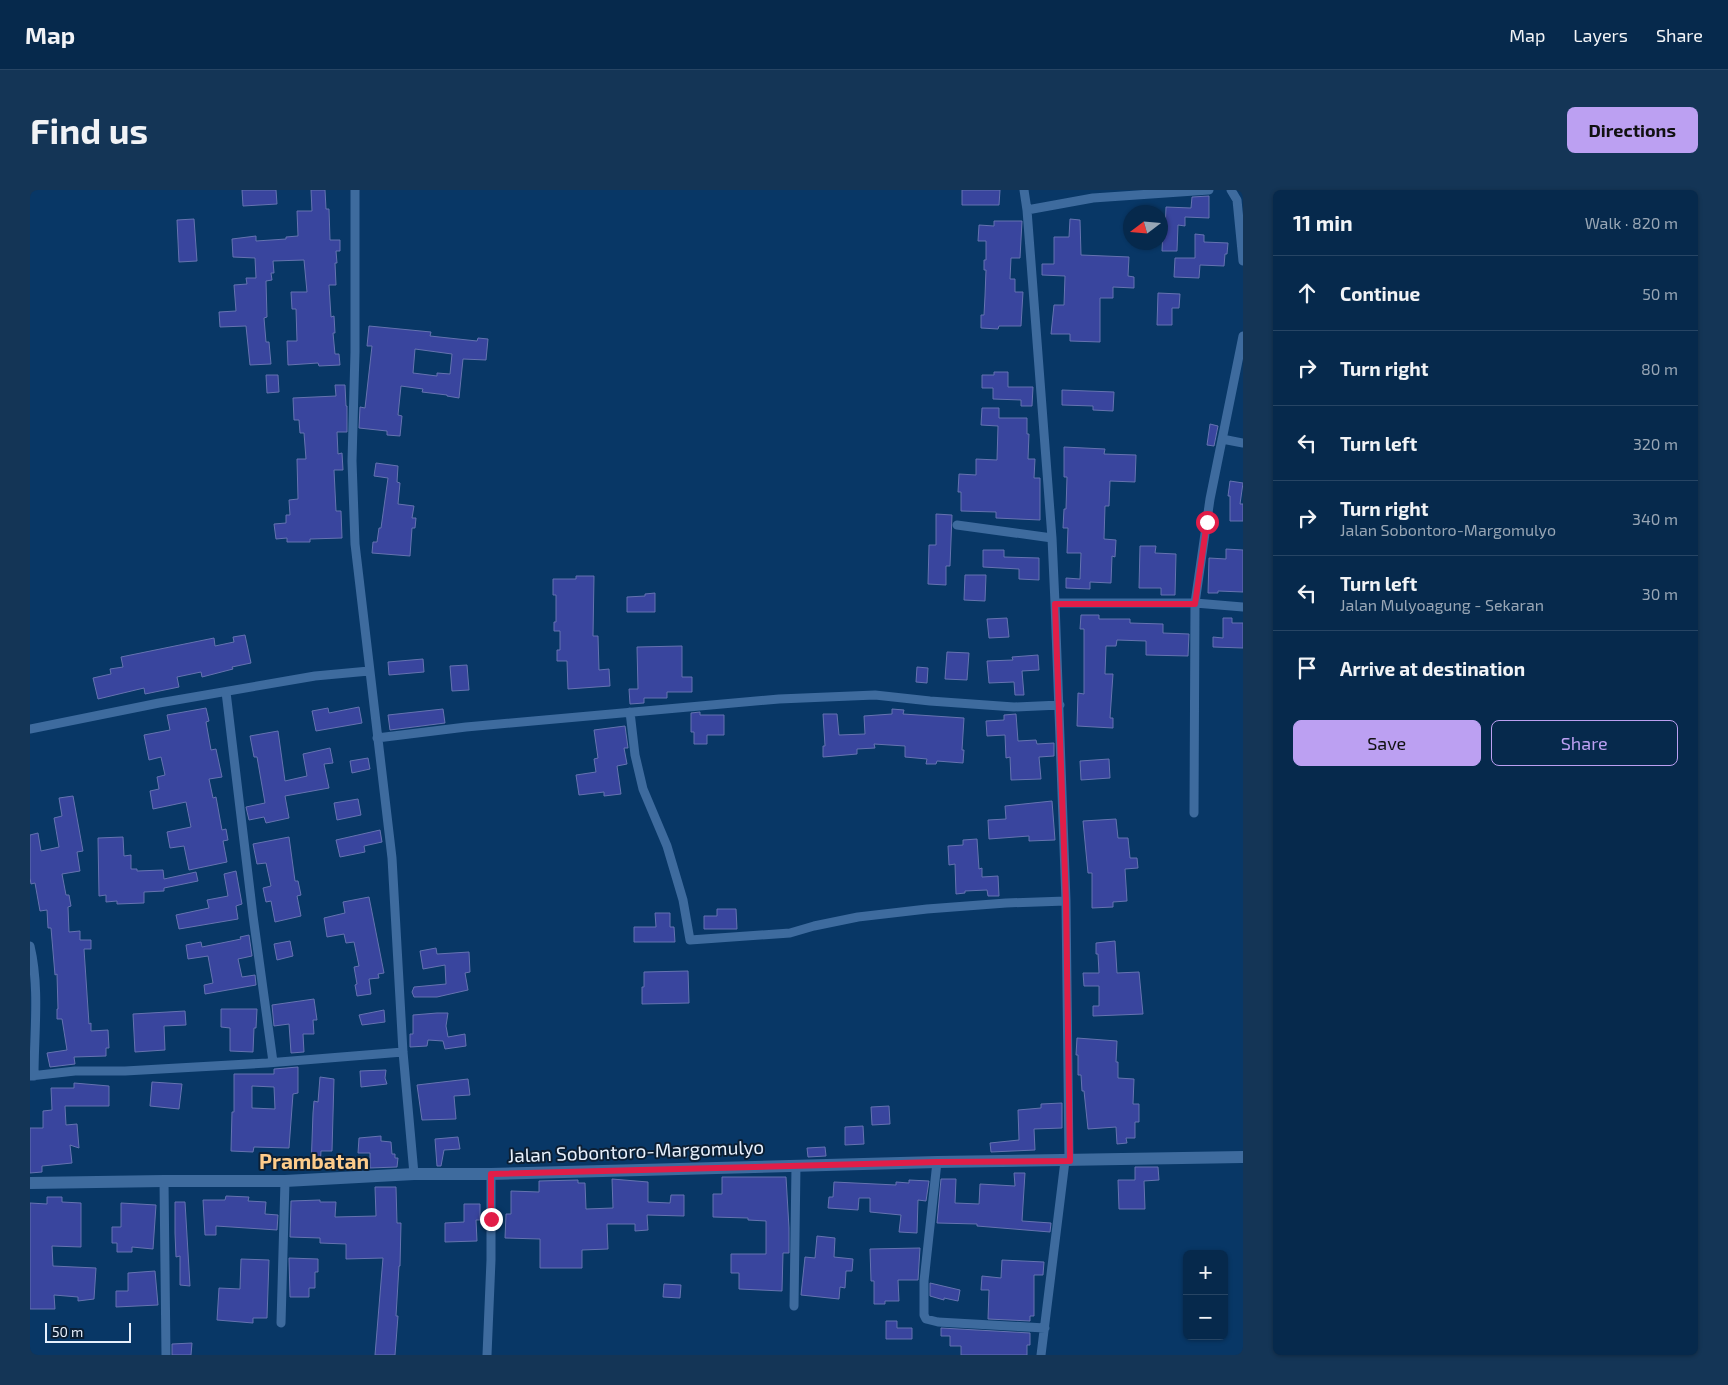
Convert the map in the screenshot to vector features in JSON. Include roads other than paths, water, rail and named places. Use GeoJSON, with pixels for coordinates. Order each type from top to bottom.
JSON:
{"type":"FeatureCollection","features":[{"type":"Feature","properties":{"kind":"street"},"geometry":{"type":"LineString","coordinates":[[355,190],[352,470],[355,544],[392,858],[403,1052],[414,1174]]}},
{"type":"Feature","properties":{"kind":"street"},"geometry":{"type":"LineString","coordinates":[[1024,190],[1052,538],[1060,705],[1066,901],[1067,1161],[1042,1355]]}},
{"type":"Feature","properties":{"kind":"street"},"geometry":{"type":"LineString","coordinates":[[1027,210],[1093,198],[1209,190]]}},
{"type":"Feature","properties":{"kind":"street"},"geometry":{"type":"LineString","coordinates":[[1231,190],[1240,199],[1243,261]]}},
{"type":"Feature","properties":{"kind":"street"},"geometry":{"type":"LineString","coordinates":[[1194,813],[1195,604],[1210,499],[1243,336]]}},
{"type":"Feature","properties":{"kind":"street"},"geometry":{"type":"LineString","coordinates":[[1222,439],[1243,443]]}},
{"type":"Feature","properties":{"kind":"street"},"geometry":{"type":"LineString","coordinates":[[957,525],[1052,538]]}},
{"type":"Feature","properties":{"kind":"street"},"geometry":{"type":"LineString","coordinates":[[1055,604],[1195,604],[1243,607]]}},
{"type":"Feature","properties":{"kind":"street"},"geometry":{"type":"LineString","coordinates":[[30,729],[159,703],[314,676],[369,671]]}},
{"type":"Feature","properties":{"kind":"street"},"geometry":{"type":"LineString","coordinates":[[226,692],[273,1062]]}},
{"type":"Feature","properties":{"kind":"street"},"geometry":{"type":"LineString","coordinates":[[377,738],[466,727],[746,701],[875,695],[1005,706],[1060,705]]}},
{"type":"Feature","properties":{"kind":"street"},"geometry":{"type":"LineString","coordinates":[[630,712],[635,755],[643,789],[667,846],[683,900],[690,940],[790,933],[858,917],[918,910],[1006,903],[1066,901]]}},
{"type":"Feature","properties":{"kind":"street"},"geometry":{"type":"LineString","coordinates":[[30,946],[35,979],[32,1076],[75,1071],[125,1071],[403,1052]]}},
{"type":"Feature","properties":{"kind":"street","name":"Jalan Sobontoro-Margomulyo"},"geometry":{"type":"LineString","coordinates":[[30,1183],[285,1181],[414,1174],[491,1174],[937,1162],[1243,1157]]}},
{"type":"Feature","properties":{"kind":"street"},"geometry":{"type":"LineString","coordinates":[[937,1162],[924,1281],[924,1314],[926,1319],[938,1322],[1045,1328]]}},
{"type":"Feature","properties":{"kind":"street"},"geometry":{"type":"LineString","coordinates":[[794,1306],[796,1166]]}},
{"type":"Feature","properties":{"kind":"street"},"geometry":{"type":"LineString","coordinates":[[487,1355],[491,1260],[491,1174]]}},
{"type":"Feature","properties":{"kind":"street"},"geometry":{"type":"LineString","coordinates":[[164,1181],[166,1355]]}},
{"type":"Feature","properties":{"kind":"street"},"geometry":{"type":"LineString","coordinates":[[280,1322],[285,1181]]}},
{"type":"Feature","properties":{"kind":"district","name":"Prambatan"},"geometry":{"type":"Point","coordinates":[314,1162]}}]}
